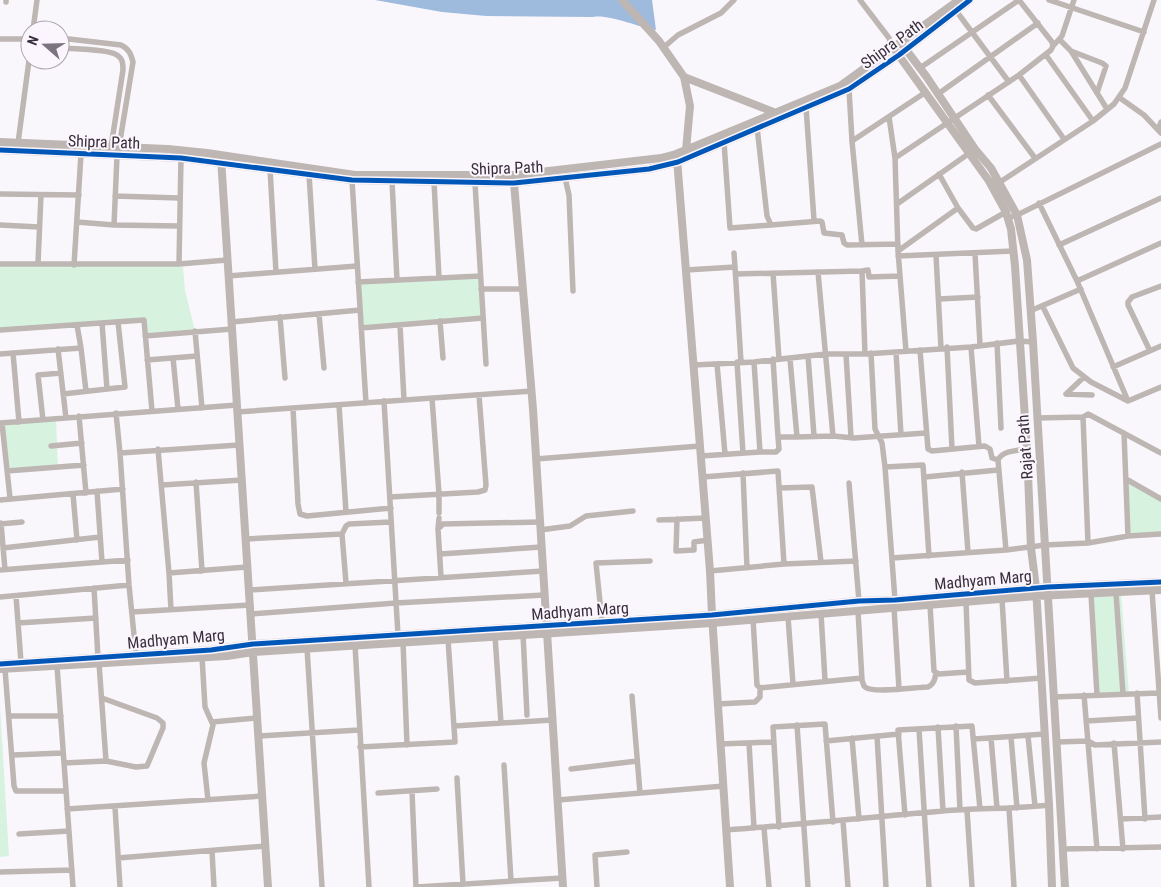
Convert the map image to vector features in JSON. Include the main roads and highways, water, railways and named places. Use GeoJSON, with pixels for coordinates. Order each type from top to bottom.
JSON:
{"type":"FeatureCollection","features":[{"type":"Feature","properties":{"kind":"water"},"geometry":{"type":"Polygon","coordinates":[[[375,0],[652,0],[656,30],[607,17],[486,16],[442,12],[375,0]]]}}]}
